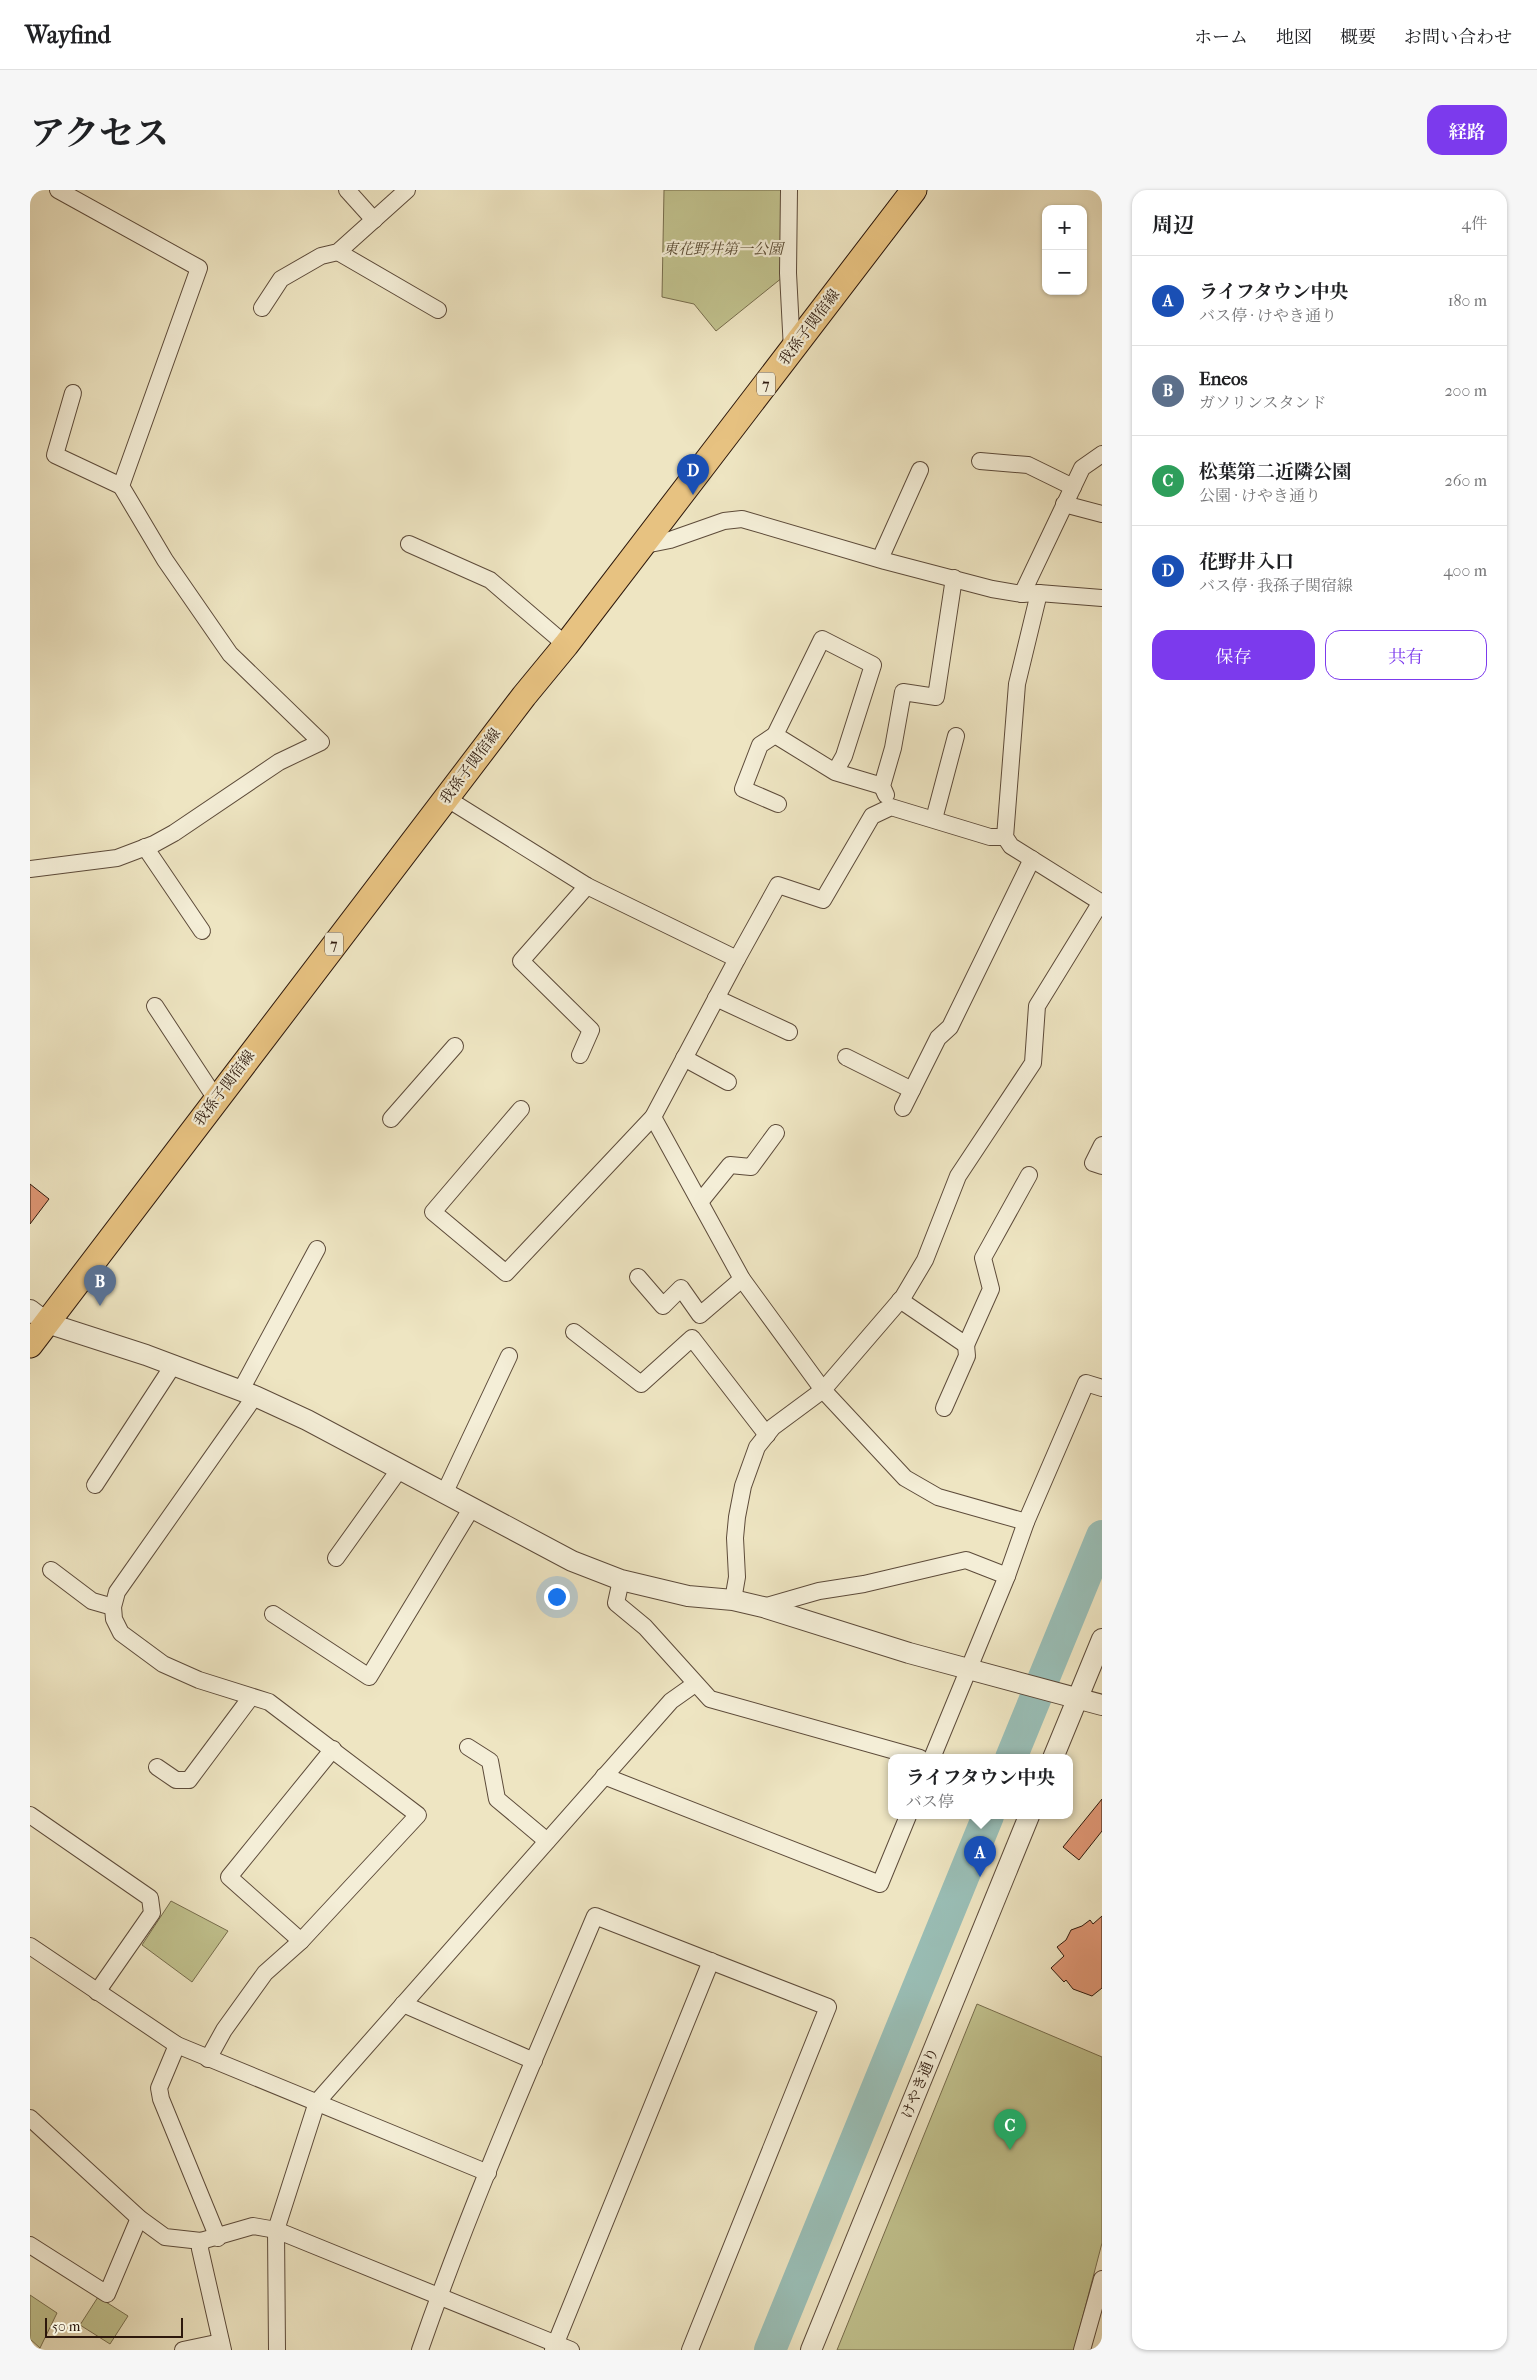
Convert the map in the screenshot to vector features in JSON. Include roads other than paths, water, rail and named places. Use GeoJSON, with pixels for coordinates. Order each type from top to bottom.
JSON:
{"type":"FeatureCollection","features":[{"type":"Feature","properties":{"kind":"main road","name":"我孫子関宿線"},"geometry":{"type":"LineString","coordinates":[[30,1345],[38,1316],[216,1099],[914,190]]}},
{"type":"Feature","properties":{"kind":"street"},"geometry":{"type":"LineString","coordinates":[[58,190],[198,268],[121,486]]}},
{"type":"Feature","properties":{"kind":"street"},"geometry":{"type":"LineString","coordinates":[[348,190],[374,220]]}},
{"type":"Feature","properties":{"kind":"street"},"geometry":{"type":"LineString","coordinates":[[262,308],[281,279],[322,256],[338,252],[407,190]]}},
{"type":"Feature","properties":{"kind":"street"},"geometry":{"type":"LineString","coordinates":[[789,190],[788,273],[792,350]]}},
{"type":"Feature","properties":{"kind":"street"},"geometry":{"type":"LineString","coordinates":[[338,252],[438,310]]}},
{"type":"Feature","properties":{"kind":"street"},"geometry":{"type":"LineString","coordinates":[[30,870],[117,858],[145,847],[174,832],[278,762],[321,742],[230,654],[165,560],[121,486],[55,455],[73,393]]}},
{"type":"Feature","properties":{"kind":"street"},"geometry":{"type":"LineString","coordinates":[[1022,594],[1082,468],[1102,454]]}},
{"type":"Feature","properties":{"kind":"street"},"geometry":{"type":"LineString","coordinates":[[980,461],[1028,465],[1072,487]]}},
{"type":"Feature","properties":{"kind":"street"},"geometry":{"type":"LineString","coordinates":[[880,560],[920,470]]}},
{"type":"Feature","properties":{"kind":"street"},"geometry":{"type":"LineString","coordinates":[[1064,504],[1102,514]]}},
{"type":"Feature","properties":{"kind":"street"},"geometry":{"type":"LineString","coordinates":[[640,546],[670,540],[724,521],[742,519],[880,560],[992,589],[1022,594],[1039,593],[1102,598]]}},
{"type":"Feature","properties":{"kind":"street"},"geometry":{"type":"LineString","coordinates":[[409,544],[490,580],[566,645]]}},
{"type":"Feature","properties":{"kind":"street"},"geometry":{"type":"LineString","coordinates":[[891,807],[882,786],[903,692],[936,697],[954,578]]}},
{"type":"Feature","properties":{"kind":"street"},"geometry":{"type":"LineString","coordinates":[[733,1600],[737,1577],[735,1538],[743,1486],[757,1447],[773,1427],[823,1390],[900,1300],[925,1260],[958,1176],[1033,1063],[1037,1006],[1102,903],[1011,846],[1005,837],[1017,684],[1039,593]]}},
{"type":"Feature","properties":{"kind":"street"},"geometry":{"type":"LineString","coordinates":[[778,804],[743,788],[760,745],[775,735],[822,639],[873,665],[844,756],[835,772]]}},
{"type":"Feature","properties":{"kind":"street"},"geometry":{"type":"LineString","coordinates":[[775,735],[835,772],[882,786]]}},
{"type":"Feature","properties":{"kind":"street"},"geometry":{"type":"LineString","coordinates":[[934,819],[956,736]]}},
{"type":"Feature","properties":{"kind":"street"},"geometry":{"type":"LineString","coordinates":[[446,798],[587,886],[737,959]]}},
{"type":"Feature","properties":{"kind":"street"},"geometry":{"type":"LineString","coordinates":[[521,1109],[433,1212],[506,1273],[653,1117],[778,885],[823,900],[872,816],[891,807],[990,837],[1005,837]]}},
{"type":"Feature","properties":{"kind":"street"},"geometry":{"type":"LineString","coordinates":[[145,847],[202,931]]}},
{"type":"Feature","properties":{"kind":"street"},"geometry":{"type":"LineString","coordinates":[[902,1108],[938,1038],[950,1027],[1032,859]]}},
{"type":"Feature","properties":{"kind":"street"},"geometry":{"type":"LineString","coordinates":[[580,1055],[591,1030],[521,962],[587,886]]}},
{"type":"Feature","properties":{"kind":"street"},"geometry":{"type":"LineString","coordinates":[[716,998],[789,1032]]}},
{"type":"Feature","properties":{"kind":"street"},"geometry":{"type":"LineString","coordinates":[[155,1006],[216,1099]]}},
{"type":"Feature","properties":{"kind":"street"},"geometry":{"type":"LineString","coordinates":[[391,1119],[456,1046]]}},
{"type":"Feature","properties":{"kind":"street"},"geometry":{"type":"LineString","coordinates":[[846,1056],[912,1090]]}},
{"type":"Feature","properties":{"kind":"street"},"geometry":{"type":"LineString","coordinates":[[684,1058],[728,1082]]}},
{"type":"Feature","properties":{"kind":"street"},"geometry":{"type":"LineString","coordinates":[[653,1117],[742,1279],[823,1390],[904,1478],[938,1497],[1026,1522]]}},
{"type":"Feature","properties":{"kind":"street"},"geometry":{"type":"LineString","coordinates":[[700,1202],[730,1165],[751,1166],[776,1133]]}},
{"type":"Feature","properties":{"kind":"street"},"geometry":{"type":"LineString","coordinates":[[1102,1145],[1093,1162],[1102,1166]]}},
{"type":"Feature","properties":{"kind":"street"},"geometry":{"type":"LineString","coordinates":[[944,1408],[967,1356],[966,1345],[991,1289],[983,1258],[1029,1175]]}},
{"type":"Feature","properties":{"kind":"street"},"geometry":{"type":"LineString","coordinates":[[208,2059],[224,2030],[265,1973],[301,1941],[418,1815],[269,1702],[199,1680],[163,1664],[121,1633],[114,1619],[113,1607],[116,1592],[248,1393],[318,1249]]}},
{"type":"Feature","properties":{"kind":"street"},"geometry":{"type":"LineString","coordinates":[[638,1276],[663,1306],[681,1288],[700,1315],[742,1279]]}},
{"type":"Feature","properties":{"kind":"street"},"geometry":{"type":"LineString","coordinates":[[900,1300],[966,1345]]}},
{"type":"Feature","properties":{"kind":"street"},"geometry":{"type":"LineString","coordinates":[[38,1316],[174,1364],[248,1393],[307,1420],[471,1509],[572,1561],[621,1580],[688,1596],[733,1600],[763,1607],[909,1653],[1102,1705]]}},
{"type":"Feature","properties":{"kind":"street"},"geometry":{"type":"LineString","coordinates":[[574,1332],[641,1384],[692,1338],[767,1435]]}},
{"type":"Feature","properties":{"kind":"street"},"geometry":{"type":"LineString","coordinates":[[444,1494],[509,1356]]}},
{"type":"Feature","properties":{"kind":"street"},"geometry":{"type":"LineString","coordinates":[[95,1484],[174,1364]]}},
{"type":"Feature","properties":{"kind":"street"},"geometry":{"type":"LineString","coordinates":[[934,1754],[1007,1576],[1026,1522],[1086,1383],[1102,1388]]}},
{"type":"Feature","properties":{"kind":"street"},"geometry":{"type":"LineString","coordinates":[[336,1558],[399,1470]]}},
{"type":"Feature","properties":{"kind":"street"},"geometry":{"type":"LineString","coordinates":[[273,1614],[369,1676],[471,1509]]}},
{"type":"Feature","properties":{"kind":"street"},"geometry":{"type":"LineString","coordinates":[[763,1607],[819,1591],[864,1584],[966,1560],[1007,1576]]}},
{"type":"Feature","properties":{"kind":"street"},"geometry":{"type":"LineString","coordinates":[[51,1570],[92,1600],[113,1607]]}},
{"type":"Feature","properties":{"kind":"street"},"geometry":{"type":"LineString","coordinates":[[621,1580],[616,1603],[645,1627],[710,1699],[906,1754]]}},
{"type":"Feature","properties":{"kind":"street"},"geometry":{"type":"LineString","coordinates":[[1055,1754],[1102,1639]]}},
{"type":"Feature","properties":{"kind":"street"},"geometry":{"type":"LineString","coordinates":[[277,2350],[276,2230],[317,2102],[671,1701],[695,1684]]}},
{"type":"Feature","properties":{"kind":"street"},"geometry":{"type":"LineString","coordinates":[[157,1767],[176,1780],[189,1780],[251,1697]]}},
{"type":"Feature","properties":{"kind":"street"},"geometry":{"type":"LineString","coordinates":[[468,1747],[490,1761],[497,1799],[547,1841]]}},
{"type":"Feature","properties":{"kind":"street"},"geometry":{"type":"LineString","coordinates":[[301,1941],[228,1877],[333,1749]]}},
{"type":"Feature","properties":{"kind":"street"},"geometry":{"type":"LineString","coordinates":[[604,1776],[880,1884],[907,1819]]}},
{"type":"Feature","properties":{"kind":"street"},"geometry":{"type":"LineString","coordinates":[[30,1814],[150,1898],[152,1913],[97,1992]]}},
{"type":"Feature","properties":{"kind":"street","name":"けやき通り"},"geometry":{"type":"LineString","coordinates":[[811,2350],[1028,1819]]}},
{"type":"Feature","properties":{"kind":"street"},"geometry":{"type":"LineString","coordinates":[[420,2350],[439,2296],[488,2173],[595,1916],[828,2007],[690,2350]]}},
{"type":"Feature","properties":{"kind":"street"},"geometry":{"type":"LineString","coordinates":[[30,1946],[177,2045],[488,2173]]}},
{"type":"Feature","properties":{"kind":"street"},"geometry":{"type":"LineString","coordinates":[[30,2118],[139,2218],[165,2236],[201,2241],[218,2238],[253,2226],[276,2230],[439,2296],[560,2348],[711,1961]]}},
{"type":"Feature","properties":{"kind":"street"},"geometry":{"type":"LineString","coordinates":[[404,2004],[534,2061]]}},
{"type":"Feature","properties":{"kind":"street"},"geometry":{"type":"LineString","coordinates":[[177,2045],[162,2078],[159,2088],[160,2094],[218,2238]]}},
{"type":"Feature","properties":{"kind":"street"},"geometry":{"type":"LineString","coordinates":[[30,2245],[107,2294],[139,2218]]}},
{"type":"Feature","properties":{"kind":"street"},"geometry":{"type":"LineString","coordinates":[[183,2350],[222,2346],[200,2249],[201,2241]]}},
{"type":"Feature","properties":{"kind":"street"},"geometry":{"type":"LineString","coordinates":[[1082,2350],[1102,2279]]}},
{"type":"Feature","properties":{"kind":"waterway"},"geometry":{"type":"LineString","coordinates":[[1013,1754],[1102,1536]]}},
{"type":"Feature","properties":{"kind":"waterway"},"geometry":{"type":"LineString","coordinates":[[770,2350],[987,1819]]}},
{"type":"Feature","properties":{"kind":"place","name":"花野井入口"},"geometry":{"type":"Point","coordinates":[693,495]}},
{"type":"Feature","properties":{"kind":"place","name":"Eneos"},"geometry":{"type":"Point","coordinates":[100,1306]}},
{"type":"Feature","properties":{"kind":"place","name":"ライフタウン中央"},"geometry":{"type":"Point","coordinates":[980,1877]}},
{"type":"Feature","properties":{"kind":"place","name":"松葉第二近隣公園"},"geometry":{"type":"Point","coordinates":[1010,2150]}},
{"type":"Feature","properties":{"kind":"park label","name":"東花野井第一公園"},"geometry":{"type":"Point","coordinates":[723,249]}}]}
